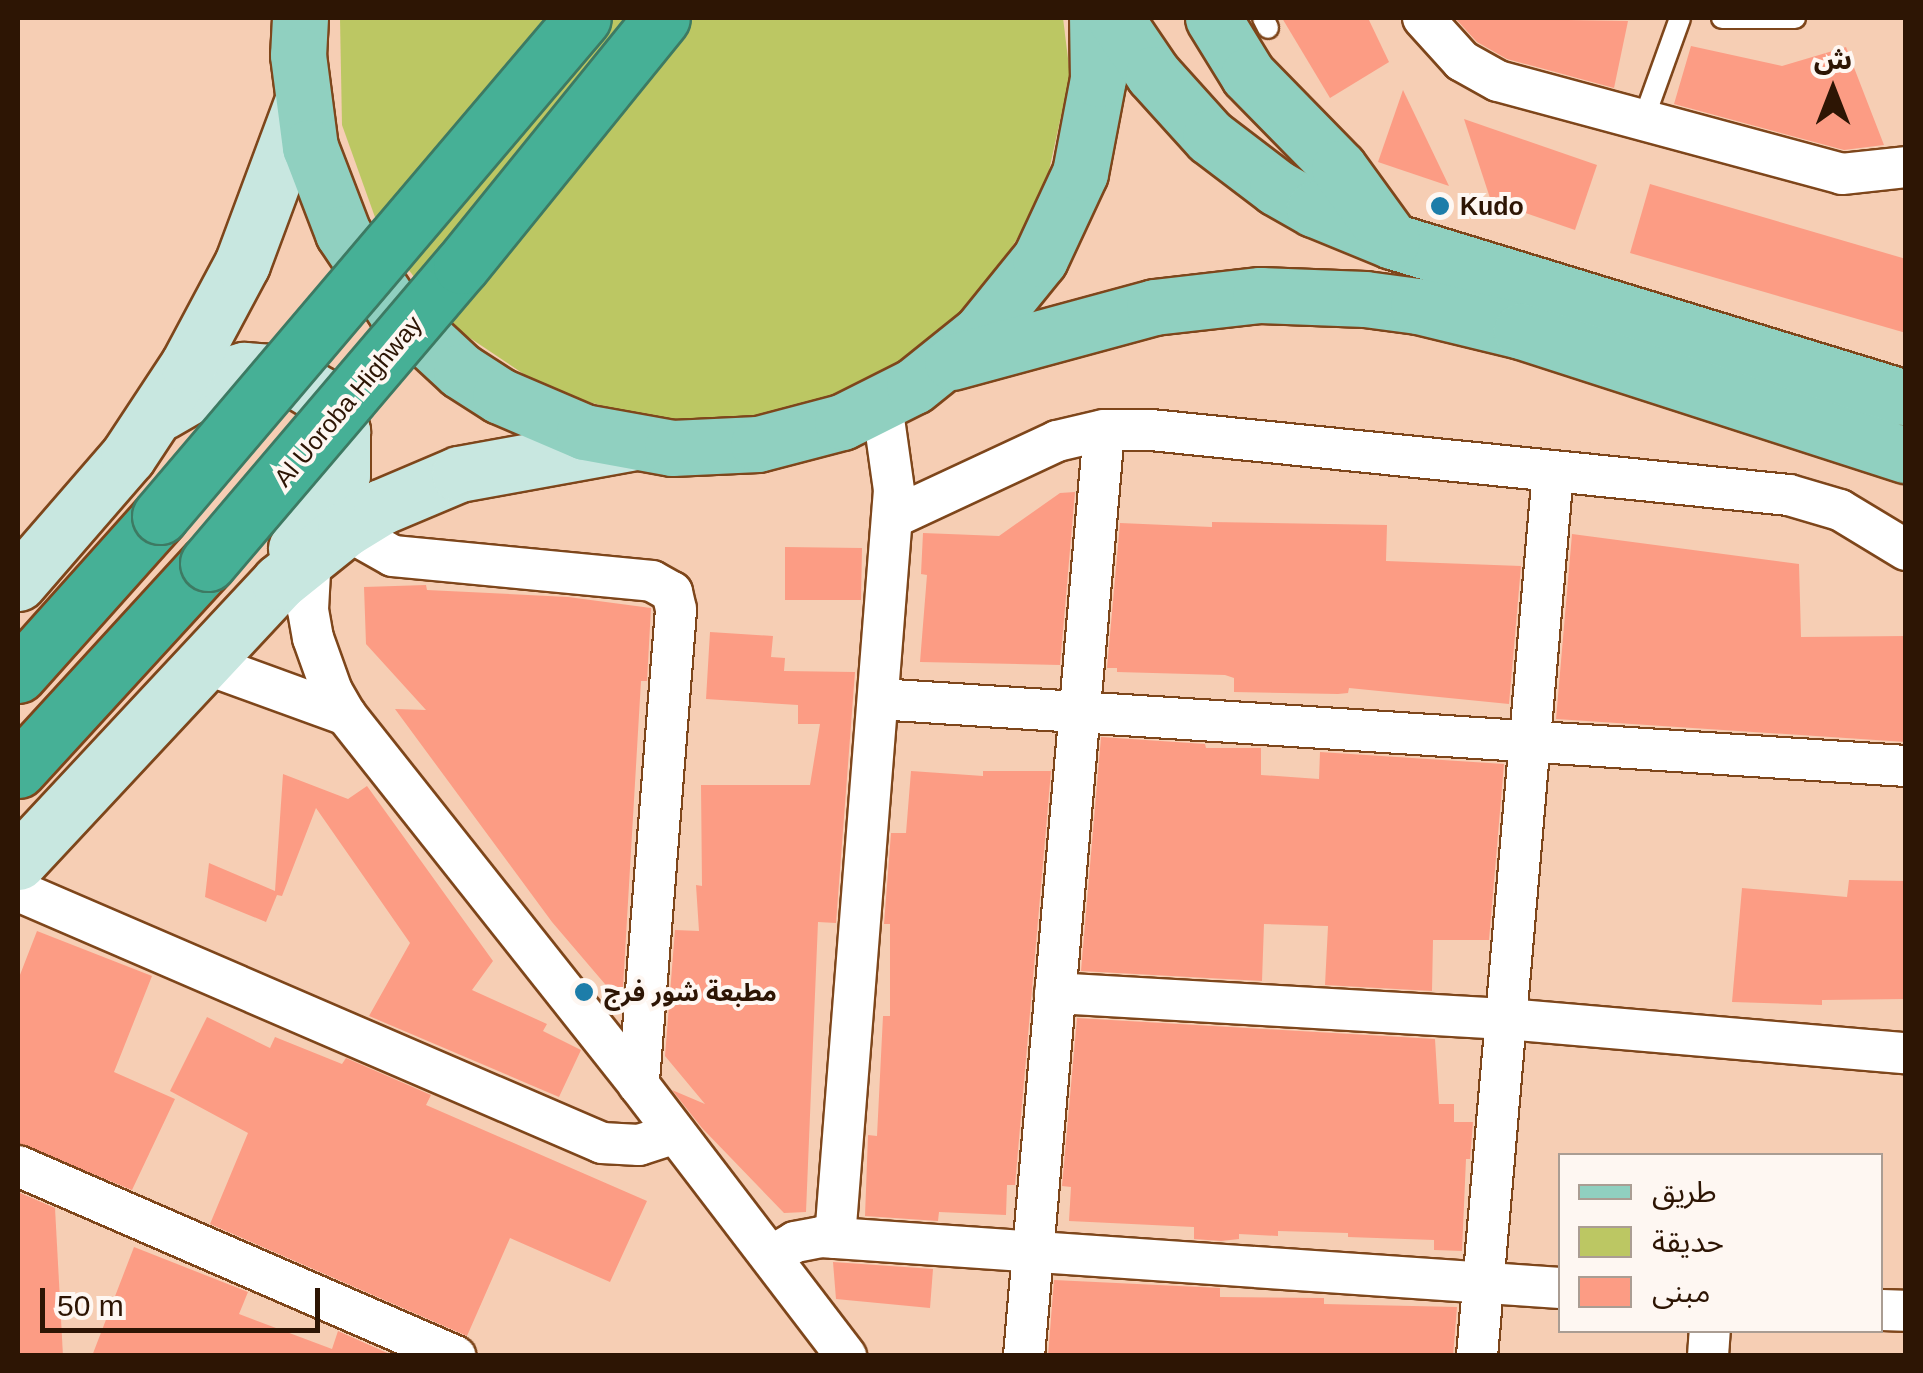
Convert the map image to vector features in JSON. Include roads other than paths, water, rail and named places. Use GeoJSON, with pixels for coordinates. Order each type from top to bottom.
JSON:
{"type":"FeatureCollection","features":[{"type":"Feature","properties":{"kind":"highway"},"geometry":{"type":"LineString","coordinates":[[18,674],[160,516],[583,18]]}},
{"type":"Feature","properties":{"kind":"highway","name":"Al Uoroba Highway"},"geometry":{"type":"LineString","coordinates":[[18,770],[208,563],[392,350],[662,18]]}},
{"type":"Feature","properties":{"kind":"main road"},"geometry":{"type":"LineString","coordinates":[[300,18],[302,103],[310,147],[336,219],[366,272],[394,309],[461,372],[500,396],[570,427],[672,448],[758,444],[800,436],[882,405],[944,364],[1012,298],[1062,217],[1091,126],[1098,79],[1097,18]]}},
{"type":"Feature","properties":{"kind":"main road"},"geometry":{"type":"LineString","coordinates":[[1115,18],[1180,106],[1243,164],[1314,209],[1392,241],[1906,398]]}},
{"type":"Feature","properties":{"kind":"main road"},"geometry":{"type":"LineString","coordinates":[[1212,18],[1248,75],[1339,168],[1392,241]]}},
{"type":"Feature","properties":{"kind":"main road"},"geometry":{"type":"LineString","coordinates":[[18,583],[96,497],[158,414],[242,264],[302,103]]}},
{"type":"Feature","properties":{"kind":"main road"},"geometry":{"type":"LineString","coordinates":[[944,364],[1154,307],[1260,295],[1365,299],[1418,306],[1520,330],[1906,455]]}},
{"type":"Feature","properties":{"kind":"main road"},"geometry":{"type":"LineString","coordinates":[[158,414],[224,376],[264,369],[303,381],[333,411],[342,432],[342,475],[335,495],[298,545],[311,555]]}},
{"type":"Feature","properties":{"kind":"main road"},"geometry":{"type":"LineString","coordinates":[[18,862],[203,663],[311,555],[381,507],[458,474],[629,442]]}},
{"type":"Feature","properties":{"kind":"street"},"geometry":{"type":"LineString","coordinates":[[1424,18],[1446,47],[1489,76],[1842,174],[1887,173],[1906,167]]}},
{"type":"Feature","properties":{"kind":"street"},"geometry":{"type":"LineString","coordinates":[[835,1238],[892,518],[893,460],[882,405]]}},
{"type":"Feature","properties":{"kind":"street"},"geometry":{"type":"LineString","coordinates":[[892,518],[1035,450],[1104,430],[1151,430],[1789,495],[1840,510],[1906,550]]}},
{"type":"Feature","properties":{"kind":"street"},"geometry":{"type":"LineString","coordinates":[[1024,1356],[1104,430]]}},
{"type":"Feature","properties":{"kind":"street"},"geometry":{"type":"LineString","coordinates":[[1478,1356],[1553,472]]}},
{"type":"Feature","properties":{"kind":"street"},"geometry":{"type":"LineString","coordinates":[[639,1085],[676,610],[672,592],[652,581],[393,556],[311,555],[308,610],[313,638],[332,691],[346,715],[639,1085],[846,1356]]}},
{"type":"Feature","properties":{"kind":"street"},"geometry":{"type":"LineString","coordinates":[[203,663],[346,715]]}},
{"type":"Feature","properties":{"kind":"street"},"geometry":{"type":"LineString","coordinates":[[878,699],[1906,766]]}},
{"type":"Feature","properties":{"kind":"street"},"geometry":{"type":"LineString","coordinates":[[18,891],[602,1142],[639,1145],[675,1133]]}},
{"type":"Feature","properties":{"kind":"street"},"geometry":{"type":"LineString","coordinates":[[1055,994],[1506,1020],[1906,1053]]}},
{"type":"Feature","properties":{"kind":"street"},"geometry":{"type":"LineString","coordinates":[[18,1166],[455,1356]]}},
{"type":"Feature","properties":{"kind":"street"},"geometry":{"type":"LineString","coordinates":[[772,1256],[808,1238],[835,1238],[1558,1288]]}},
{"type":"Feature","properties":{"kind":"lane"},"geometry":{"type":"LineString","coordinates":[[1643,121],[1680,18]]}},
{"type":"Feature","properties":{"kind":"lane"},"geometry":{"type":"LineString","coordinates":[[1722,18],[1795,18]]}},
{"type":"Feature","properties":{"kind":"place","name":"Kudo"},"geometry":{"type":"Point","coordinates":[1440,206]}},
{"type":"Feature","properties":{"kind":"place","name":"مطبعة شور فرج"},"geometry":{"type":"Point","coordinates":[584,992]}}]}
